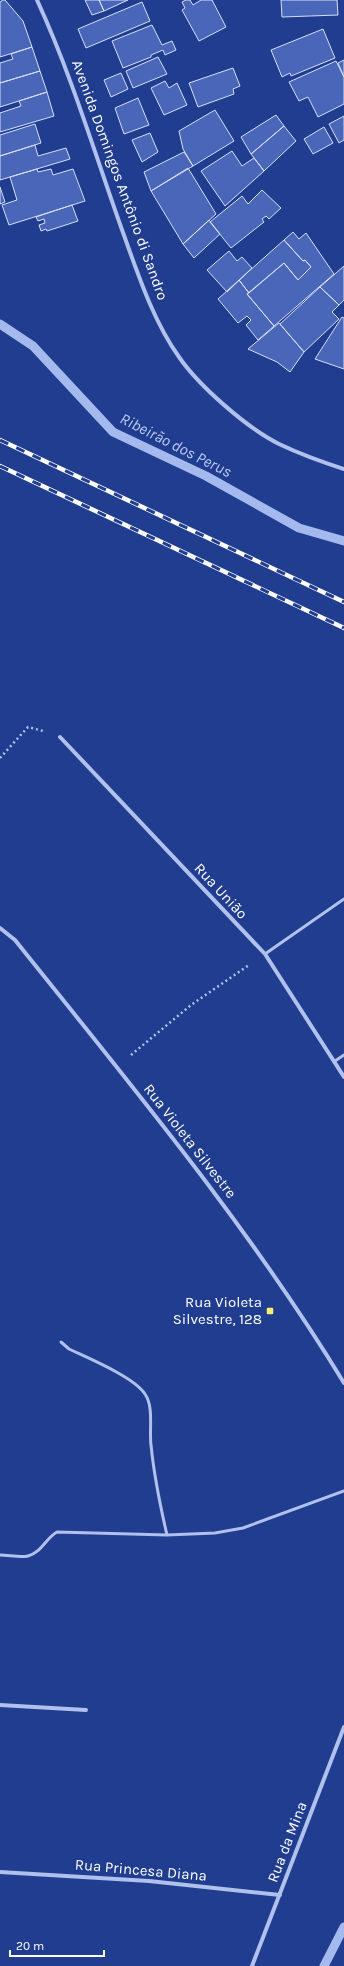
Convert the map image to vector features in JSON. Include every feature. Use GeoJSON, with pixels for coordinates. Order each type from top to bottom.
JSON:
{"type":"FeatureCollection","features":[{"type":"Feature","properties":{"kind":"street","name":"Avenida Domingos Antônio di Sandro"},"geometry":{"type":"LineString","coordinates":[[37,0],[66,66],[133,259],[165,335],[179,358],[212,392],[247,423],[278,444],[344,469]]}},
{"type":"Feature","properties":{"kind":"street","name":"Rua União"},"geometry":{"type":"LineString","coordinates":[[60,737],[265,954],[344,1077]]}},
{"type":"Feature","properties":{"kind":"street","name":"Rua Violeta Silvestre"},"geometry":{"type":"LineString","coordinates":[[0,928],[16,940],[219,1196],[285,1292],[344,1383]]}},
{"type":"Feature","properties":{"kind":"street"},"geometry":{"type":"LineString","coordinates":[[0,1705],[86,1710]]}},
{"type":"Feature","properties":{"kind":"street","name":"Rua da Mina"},"geometry":{"type":"LineString","coordinates":[[252,1966],[344,1727]]}},
{"type":"Feature","properties":{"kind":"street","name":"Rua Princesa Diana"},"geometry":{"type":"LineString","coordinates":[[0,1872],[150,1881],[280,1895]]}},
{"type":"Feature","properties":{"kind":"lane"},"geometry":{"type":"LineString","coordinates":[[265,954],[344,899]]}},
{"type":"Feature","properties":{"kind":"lane"},"geometry":{"type":"LineString","coordinates":[[335,1062],[344,1055]]}},
{"type":"Feature","properties":{"kind":"lane"},"geometry":{"type":"LineString","coordinates":[[61,1342],[69,1349],[136,1384],[145,1394],[149,1408],[151,1446],[158,1498],[167,1535]]}},
{"type":"Feature","properties":{"kind":"lane"},"geometry":{"type":"LineString","coordinates":[[0,1555],[27,1556],[36,1552],[50,1536],[57,1532],[167,1535],[209,1533],[243,1528],[344,1491]]}},
{"type":"Feature","properties":{"kind":"path"},"geometry":{"type":"LineString","coordinates":[[0,758],[28,727],[60,737]]}},
{"type":"Feature","properties":{"kind":"path"},"geometry":{"type":"LineString","coordinates":[[116,1066],[192,1005],[265,954]]}},
{"type":"Feature","properties":{"kind":"building"},"geometry":{"type":"Polygon","coordinates":[[[5,0],[23,21],[32,47],[0,57],[0,2],[5,0]]]}},
{"type":"Feature","properties":{"kind":"building"},"geometry":{"type":"Polygon","coordinates":[[[85,0],[99,0],[104,11],[92,15],[85,0]]]}},
{"type":"Feature","properties":{"kind":"building"},"geometry":{"type":"Polygon","coordinates":[[[99,0],[128,0],[104,11],[99,0]]]}},
{"type":"Feature","properties":{"kind":"building"},"geometry":{"type":"Polygon","coordinates":[[[190,0],[193,5],[201,0],[212,0],[226,27],[199,41],[182,10],[185,8],[182,2],[190,0]]]}},
{"type":"Feature","properties":{"kind":"building"},"geometry":{"type":"Polygon","coordinates":[[[281,0],[337,0],[338,15],[282,17],[281,0]]]}},
{"type":"Feature","properties":{"kind":"building"},"geometry":{"type":"Polygon","coordinates":[[[142,2],[150,21],[86,48],[78,29],[142,2]]]}},
{"type":"Feature","properties":{"kind":"building"},"geometry":{"type":"Polygon","coordinates":[[[152,25],[162,45],[172,41],[176,50],[165,55],[163,50],[151,55],[151,57],[123,68],[112,41],[152,25]]]}},
{"type":"Feature","properties":{"kind":"building"},"geometry":{"type":"Polygon","coordinates":[[[323,29],[335,58],[291,76],[290,73],[282,77],[271,50],[323,29]]]}},
{"type":"Feature","properties":{"kind":"building"},"geometry":{"type":"Polygon","coordinates":[[[32,47],[40,71],[0,83],[0,63],[13,59],[11,54],[32,47]]]}},
{"type":"Feature","properties":{"kind":"building"},"geometry":{"type":"Polygon","coordinates":[[[158,57],[167,74],[133,88],[126,71],[158,57]]]}},
{"type":"Feature","properties":{"kind":"building"},"geometry":{"type":"Polygon","coordinates":[[[344,60],[344,77],[338,63],[344,60]]]}},
{"type":"Feature","properties":{"kind":"building"},"geometry":{"type":"Polygon","coordinates":[[[336,61],[344,77],[344,104],[318,117],[308,97],[299,101],[289,82],[336,61]]]}},
{"type":"Feature","properties":{"kind":"building"},"geometry":{"type":"Polygon","coordinates":[[[233,68],[240,86],[233,89],[234,94],[198,107],[189,83],[233,68]]]}},
{"type":"Feature","properties":{"kind":"building"},"geometry":{"type":"Polygon","coordinates":[[[40,71],[47,92],[0,107],[0,83],[40,71]]]}},
{"type":"Feature","properties":{"kind":"building"},"geometry":{"type":"Polygon","coordinates":[[[121,73],[128,89],[111,97],[104,80],[121,73]]]}},
{"type":"Feature","properties":{"kind":"building"},"geometry":{"type":"Polygon","coordinates":[[[165,81],[169,88],[177,83],[187,105],[164,115],[151,88],[165,81]]]}},
{"type":"Feature","properties":{"kind":"building"},"geometry":{"type":"Polygon","coordinates":[[[47,92],[54,116],[0,132],[0,113],[21,106],[19,101],[47,92]]]}},
{"type":"Feature","properties":{"kind":"building"},"geometry":{"type":"Polygon","coordinates":[[[138,98],[149,125],[124,134],[115,108],[138,98]]]}},
{"type":"Feature","properties":{"kind":"building"},"geometry":{"type":"Polygon","coordinates":[[[215,110],[234,141],[193,166],[183,149],[179,131],[215,110]]]}},
{"type":"Feature","properties":{"kind":"building"},"geometry":{"type":"Polygon","coordinates":[[[276,115],[284,126],[251,154],[241,137],[276,115]]]}},
{"type":"Feature","properties":{"kind":"building"},"geometry":{"type":"Polygon","coordinates":[[[344,116],[344,140],[339,143],[329,124],[344,116]]]}},
{"type":"Feature","properties":{"kind":"building"},"geometry":{"type":"Polygon","coordinates":[[[35,124],[41,143],[0,156],[0,135],[35,124]]]}},
{"type":"Feature","properties":{"kind":"building"},"geometry":{"type":"Polygon","coordinates":[[[284,126],[296,141],[264,171],[251,154],[284,126]]]}},
{"type":"Feature","properties":{"kind":"building"},"geometry":{"type":"Polygon","coordinates":[[[324,127],[333,143],[313,154],[304,139],[324,127]]]}},
{"type":"Feature","properties":{"kind":"building"},"geometry":{"type":"Polygon","coordinates":[[[150,133],[158,152],[142,162],[132,140],[150,133]]]}},
{"type":"Feature","properties":{"kind":"building"},"geometry":{"type":"Polygon","coordinates":[[[35,145],[38,156],[66,148],[70,159],[0,180],[0,156],[35,145]]]}},
{"type":"Feature","properties":{"kind":"building"},"geometry":{"type":"Polygon","coordinates":[[[232,151],[242,166],[254,158],[264,171],[225,206],[201,171],[232,151]]]}},
{"type":"Feature","properties":{"kind":"building"},"geometry":{"type":"Polygon","coordinates":[[[184,152],[193,166],[151,191],[144,172],[184,152]]]}},
{"type":"Feature","properties":{"kind":"building"},"geometry":{"type":"Polygon","coordinates":[[[188,168],[216,214],[183,244],[151,191],[188,168]]]}},
{"type":"Feature","properties":{"kind":"building"},"geometry":{"type":"Polygon","coordinates":[[[37,169],[38,172],[51,169],[53,175],[73,169],[85,201],[9,225],[2,205],[17,200],[10,177],[37,169]]]}},
{"type":"Feature","properties":{"kind":"building"},"geometry":{"type":"Polygon","coordinates":[[[0,187],[5,202],[0,204],[0,187]]]}},
{"type":"Feature","properties":{"kind":"building"},"geometry":{"type":"Polygon","coordinates":[[[262,190],[281,208],[269,219],[266,216],[262,219],[264,222],[231,248],[210,222],[242,196],[248,204],[262,190]]]}},
{"type":"Feature","properties":{"kind":"building"},"geometry":{"type":"Polygon","coordinates":[[[72,205],[78,221],[47,231],[46,229],[41,231],[39,225],[45,223],[44,219],[38,221],[36,217],[72,205]]]}},
{"type":"Feature","properties":{"kind":"building"},"geometry":{"type":"Polygon","coordinates":[[[209,220],[220,234],[194,258],[183,244],[209,220]]]}},
{"type":"Feature","properties":{"kind":"building"},"geometry":{"type":"Polygon","coordinates":[[[293,232],[299,239],[306,233],[334,274],[274,326],[247,294],[284,263],[298,280],[311,267],[305,260],[303,261],[284,240],[293,232]]]}},
{"type":"Feature","properties":{"kind":"building"},"geometry":{"type":"Polygon","coordinates":[[[284,240],[303,261],[305,260],[311,267],[298,280],[284,263],[249,293],[239,280],[284,240]]]}},
{"type":"Feature","properties":{"kind":"building"},"geometry":{"type":"Polygon","coordinates":[[[229,251],[237,261],[242,257],[252,268],[227,292],[207,270],[229,251]]]}},
{"type":"Feature","properties":{"kind":"building"},"geometry":{"type":"Polygon","coordinates":[[[344,266],[344,300],[339,305],[320,287],[344,266]]]}},
{"type":"Feature","properties":{"kind":"building"},"geometry":{"type":"Polygon","coordinates":[[[239,280],[249,293],[247,294],[274,326],[258,340],[246,325],[251,320],[247,316],[238,323],[218,299],[239,280]]]}},
{"type":"Feature","properties":{"kind":"building"},"geometry":{"type":"Polygon","coordinates":[[[320,287],[339,305],[332,312],[339,319],[304,352],[280,324],[320,287]]]}},
{"type":"Feature","properties":{"kind":"building"},"geometry":{"type":"Polygon","coordinates":[[[342,317],[344,318],[344,369],[315,359],[342,317]]]}},
{"type":"Feature","properties":{"kind":"building"},"geometry":{"type":"Polygon","coordinates":[[[279,323],[304,352],[290,372],[277,362],[248,349],[279,323]]]}},
{"type":"Feature","properties":{"kind":"waterway","name":"Ribeirão dos Perus"},"geometry":{"type":"LineString","coordinates":[[0,324],[33,346],[113,432],[206,476],[299,528],[344,541]]}},
{"type":"Feature","properties":{"kind":"waterway"},"geometry":{"type":"LineString","coordinates":[[324,1966],[344,1927]]}},
{"type":"Feature","properties":{"kind":"railway"},"geometry":{"type":"LineString","coordinates":[[0,440],[344,602]]}},
{"type":"Feature","properties":{"kind":"railway"},"geometry":{"type":"LineString","coordinates":[[0,466],[344,628]]}},
{"type":"Feature","properties":{"kind":"place","name":"Rua Violeta Silvestre, 128"},"geometry":{"type":"Point","coordinates":[270,1311]}}]}
